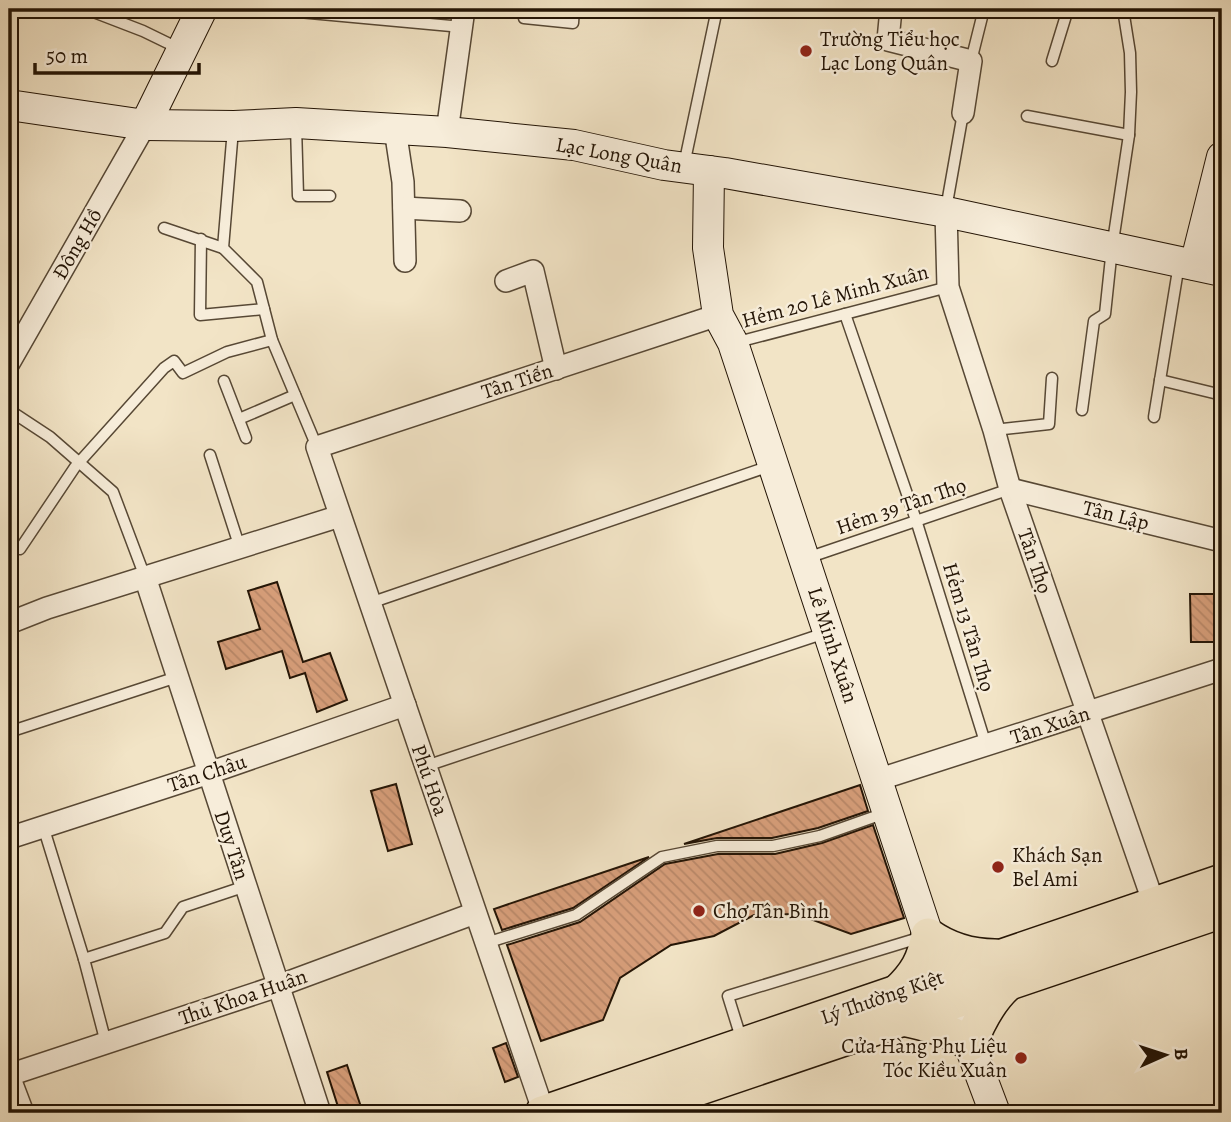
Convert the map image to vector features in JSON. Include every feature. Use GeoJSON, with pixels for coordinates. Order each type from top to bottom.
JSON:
{"type":"FeatureCollection","features":[{"type":"Feature","properties":{"kind":"main road","name":"Lý Thường Kiệt"},"geometry":{"type":"LineString","coordinates":[[1006,969],[1154,904],[1222,880]]}},
{"type":"Feature","properties":{"kind":"main road","name":"Lý Thường Kiệt"},"geometry":{"type":"LineString","coordinates":[[626,1113],[949,988],[1006,969],[1222,911]]}},
{"type":"Feature","properties":{"kind":"main road"},"geometry":{"type":"LineString","coordinates":[[928,935],[943,946],[978,956],[1006,969],[970,1044],[900,1006],[925,955],[928,935]]}},
{"type":"Feature","properties":{"kind":"main road","name":"Lý Thường Kiệt"},"geometry":{"type":"LineString","coordinates":[[543,1113],[743,1045],[900,1006]]}},
{"type":"Feature","properties":{"kind":"street"},"geometry":{"type":"LineString","coordinates":[[145,125],[202,9]]}},
{"type":"Feature","properties":{"kind":"street"},"geometry":{"type":"LineString","coordinates":[[891,9],[888,40],[971,61],[963,113]]}},
{"type":"Feature","properties":{"kind":"street"},"geometry":{"type":"LineString","coordinates":[[447,132],[463,18]]}},
{"type":"Feature","properties":{"kind":"street","name":"Lạc Long Quân"},"geometry":{"type":"LineString","coordinates":[[9,105],[145,125],[234,126],[296,123],[447,132],[574,145],[946,212],[1199,266]]}},
{"type":"Feature","properties":{"kind":"street","name":"Đông Hồ"},"geometry":{"type":"LineString","coordinates":[[9,363],[145,125]]}},
{"type":"Feature","properties":{"kind":"street"},"geometry":{"type":"LineString","coordinates":[[395,129],[403,182],[405,261]]}},
{"type":"Feature","properties":{"kind":"street"},"geometry":{"type":"LineString","coordinates":[[1199,266],[1222,157]]}},
{"type":"Feature","properties":{"kind":"street","name":"Lê Minh Xuân"},"geometry":{"type":"LineString","coordinates":[[696,169],[718,315],[733,344],[928,935],[995,1113]]}},
{"type":"Feature","properties":{"kind":"street"},"geometry":{"type":"LineString","coordinates":[[404,208],[460,211]]}},
{"type":"Feature","properties":{"kind":"street","name":"Tân Thọ"},"geometry":{"type":"LineString","coordinates":[[946,212],[948,287],[1010,489],[1154,904]]}},
{"type":"Feature","properties":{"kind":"street"},"geometry":{"type":"LineString","coordinates":[[506,281],[533,271],[556,369]]}},
{"type":"Feature","properties":{"kind":"street","name":"Tân Tiến"},"geometry":{"type":"LineString","coordinates":[[317,447],[718,315]]}},
{"type":"Feature","properties":{"kind":"street","name":"Phú Hòa"},"geometry":{"type":"LineString","coordinates":[[317,447],[543,1113]]}},
{"type":"Feature","properties":{"kind":"street","name":"Tân Lập"},"geometry":{"type":"LineString","coordinates":[[1010,489],[1222,541]]}},
{"type":"Feature","properties":{"kind":"street"},"geometry":{"type":"LineString","coordinates":[[9,624],[47,608],[340,516]]}},
{"type":"Feature","properties":{"kind":"street","name":"Duy Tân"},"geometry":{"type":"LineString","coordinates":[[145,578],[320,1113]]}},
{"type":"Feature","properties":{"kind":"street","name":"Tân Xuân"},"geometry":{"type":"LineString","coordinates":[[877,780],[1222,669]]}},
{"type":"Feature","properties":{"kind":"street","name":"Tân Châu"},"geometry":{"type":"LineString","coordinates":[[9,838],[405,705]]}},
{"type":"Feature","properties":{"kind":"street","name":"Thủ Khoa Huân"},"geometry":{"type":"LineString","coordinates":[[9,1076],[278,986],[475,913]]}},
{"type":"Feature","properties":{"kind":"street"},"geometry":{"type":"LineString","coordinates":[[9,1076],[23,1113]]}},
{"type":"Feature","properties":{"kind":"lane"},"geometry":{"type":"LineString","coordinates":[[79,9],[91,10],[181,49]]}},
{"type":"Feature","properties":{"kind":"lane"},"geometry":{"type":"LineString","coordinates":[[523,9],[524,18],[573,23],[574,9]]}},
{"type":"Feature","properties":{"kind":"lane"},"geometry":{"type":"LineString","coordinates":[[696,169],[717,9]]}},
{"type":"Feature","properties":{"kind":"lane"},"geometry":{"type":"LineString","coordinates":[[971,61],[984,9]]}},
{"type":"Feature","properties":{"kind":"lane"},"geometry":{"type":"LineString","coordinates":[[1052,61],[1068,9]]}},
{"type":"Feature","properties":{"kind":"lane"},"geometry":{"type":"LineString","coordinates":[[1082,410],[1094,321],[1105,314],[1129,135],[1130,53],[1123,9]]}},
{"type":"Feature","properties":{"kind":"lane"},"geometry":{"type":"LineString","coordinates":[[1214,9],[1222,10]]}},
{"type":"Feature","properties":{"kind":"lane"},"geometry":{"type":"LineString","coordinates":[[299,12],[463,18]]}},
{"type":"Feature","properties":{"kind":"lane"},"geometry":{"type":"LineString","coordinates":[[946,212],[963,113]]}},
{"type":"Feature","properties":{"kind":"lane"},"geometry":{"type":"LineString","coordinates":[[1027,116],[1129,135]]}},
{"type":"Feature","properties":{"kind":"lane"},"geometry":{"type":"LineString","coordinates":[[296,123],[298,196],[330,196]]}},
{"type":"Feature","properties":{"kind":"lane"},"geometry":{"type":"LineString","coordinates":[[223,248],[234,126]]}},
{"type":"Feature","properties":{"kind":"lane"},"geometry":{"type":"LineString","coordinates":[[164,228],[223,248],[257,282],[272,340],[317,447]]}},
{"type":"Feature","properties":{"kind":"lane"},"geometry":{"type":"LineString","coordinates":[[201,239],[200,315],[264,309]]}},
{"type":"Feature","properties":{"kind":"lane"},"geometry":{"type":"LineString","coordinates":[[1154,417],[1160,380],[1199,266]]}},
{"type":"Feature","properties":{"kind":"lane","name":"Hẻm 20 Lê Minh Xuân"},"geometry":{"type":"LineString","coordinates":[[733,344],[948,287]]}},
{"type":"Feature","properties":{"kind":"lane","name":"Hẻm 13 Tân Thọ"},"geometry":{"type":"LineString","coordinates":[[845,314],[916,520],[986,745]]}},
{"type":"Feature","properties":{"kind":"lane"},"geometry":{"type":"LineString","coordinates":[[20,549],[79,463],[164,368],[174,361],[183,373],[227,352],[272,340]]}},
{"type":"Feature","properties":{"kind":"lane"},"geometry":{"type":"LineString","coordinates":[[994,430],[1049,424],[1052,378]]}},
{"type":"Feature","properties":{"kind":"lane"},"geometry":{"type":"LineString","coordinates":[[1160,380],[1222,394]]}},
{"type":"Feature","properties":{"kind":"lane"},"geometry":{"type":"LineString","coordinates":[[224,381],[246,438]]}},
{"type":"Feature","properties":{"kind":"lane"},"geometry":{"type":"LineString","coordinates":[[239,419],[295,395]]}},
{"type":"Feature","properties":{"kind":"lane"},"geometry":{"type":"LineString","coordinates":[[9,410],[50,437],[113,492],[145,578]]}},
{"type":"Feature","properties":{"kind":"lane"},"geometry":{"type":"LineString","coordinates":[[210,455],[240,548]]}},
{"type":"Feature","properties":{"kind":"lane"},"geometry":{"type":"LineString","coordinates":[[370,603],[773,466]]}},
{"type":"Feature","properties":{"kind":"lane","name":"Hẻm 39 Tân Thọ"},"geometry":{"type":"LineString","coordinates":[[805,559],[1010,489]]}},
{"type":"Feature","properties":{"kind":"lane"},"geometry":{"type":"LineString","coordinates":[[426,766],[828,632]]}},
{"type":"Feature","properties":{"kind":"lane"},"geometry":{"type":"LineString","coordinates":[[9,732],[177,677]]}},
{"type":"Feature","properties":{"kind":"lane"},"geometry":{"type":"LineString","coordinates":[[486,943],[576,915],[662,857],[717,846],[774,846],[820,836],[888,812]]}},
{"type":"Feature","properties":{"kind":"lane"},"geometry":{"type":"LineString","coordinates":[[43,826],[84,959],[106,1044]]}},
{"type":"Feature","properties":{"kind":"lane"},"geometry":{"type":"LineString","coordinates":[[84,959],[165,933],[183,907],[246,886]]}},
{"type":"Feature","properties":{"kind":"lane"},"geometry":{"type":"LineString","coordinates":[[743,1045],[728,996],[928,935]]}},
{"type":"Feature","properties":{"kind":"building"},"geometry":{"type":"Polygon","coordinates":[[[277,582],[303,662],[330,653],[347,700],[317,712],[305,673],[290,678],[282,651],[226,669],[218,642],[260,629],[248,591],[277,582]]]}},
{"type":"Feature","properties":{"kind":"building"},"geometry":{"type":"Polygon","coordinates":[[[1190,594],[1222,594],[1222,642],[1191,642],[1190,594]]]}},
{"type":"Feature","properties":{"kind":"building"},"geometry":{"type":"Polygon","coordinates":[[[396,784],[412,844],[388,851],[371,791],[396,784]]]}},
{"type":"Feature","properties":{"kind":"building"},"geometry":{"type":"Polygon","coordinates":[[[860,785],[868,811],[818,828],[772,838],[717,838],[684,844],[860,785]]]}},
{"type":"Feature","properties":{"kind":"building","name":"Chợ Tân Bình"},"geometry":{"type":"Polygon","coordinates":[[[873,825],[904,918],[851,934],[797,914],[754,915],[714,936],[671,945],[620,978],[603,1020],[541,1041],[507,945],[580,922],[665,864],[718,854],[775,854],[822,843],[873,825]]]}},
{"type":"Feature","properties":{"kind":"building"},"geometry":{"type":"Polygon","coordinates":[[[649,857],[573,908],[502,930],[494,909],[649,857]]]}},
{"type":"Feature","properties":{"kind":"building"},"geometry":{"type":"Polygon","coordinates":[[[506,1043],[518,1077],[505,1082],[493,1048],[506,1043]]]}},
{"type":"Feature","properties":{"kind":"building"},"geometry":{"type":"Polygon","coordinates":[[[347,1065],[363,1113],[340,1113],[327,1072],[347,1065]]]}},
{"type":"Feature","properties":{"kind":"place","name":"Trường Tiểu học Lạc Long Quân"},"geometry":{"type":"Point","coordinates":[806,51]}},
{"type":"Feature","properties":{"kind":"place","name":"Khách Sạn Bel Ami"},"geometry":{"type":"Point","coordinates":[998,867]}},
{"type":"Feature","properties":{"kind":"place","name":"Chợ Tân Bình"},"geometry":{"type":"Point","coordinates":[699,911]}},
{"type":"Feature","properties":{"kind":"place","name":"Cửa Hàng Phụ Liệu Tóc Kiều Xuân"},"geometry":{"type":"Point","coordinates":[1021,1058]}}]}
